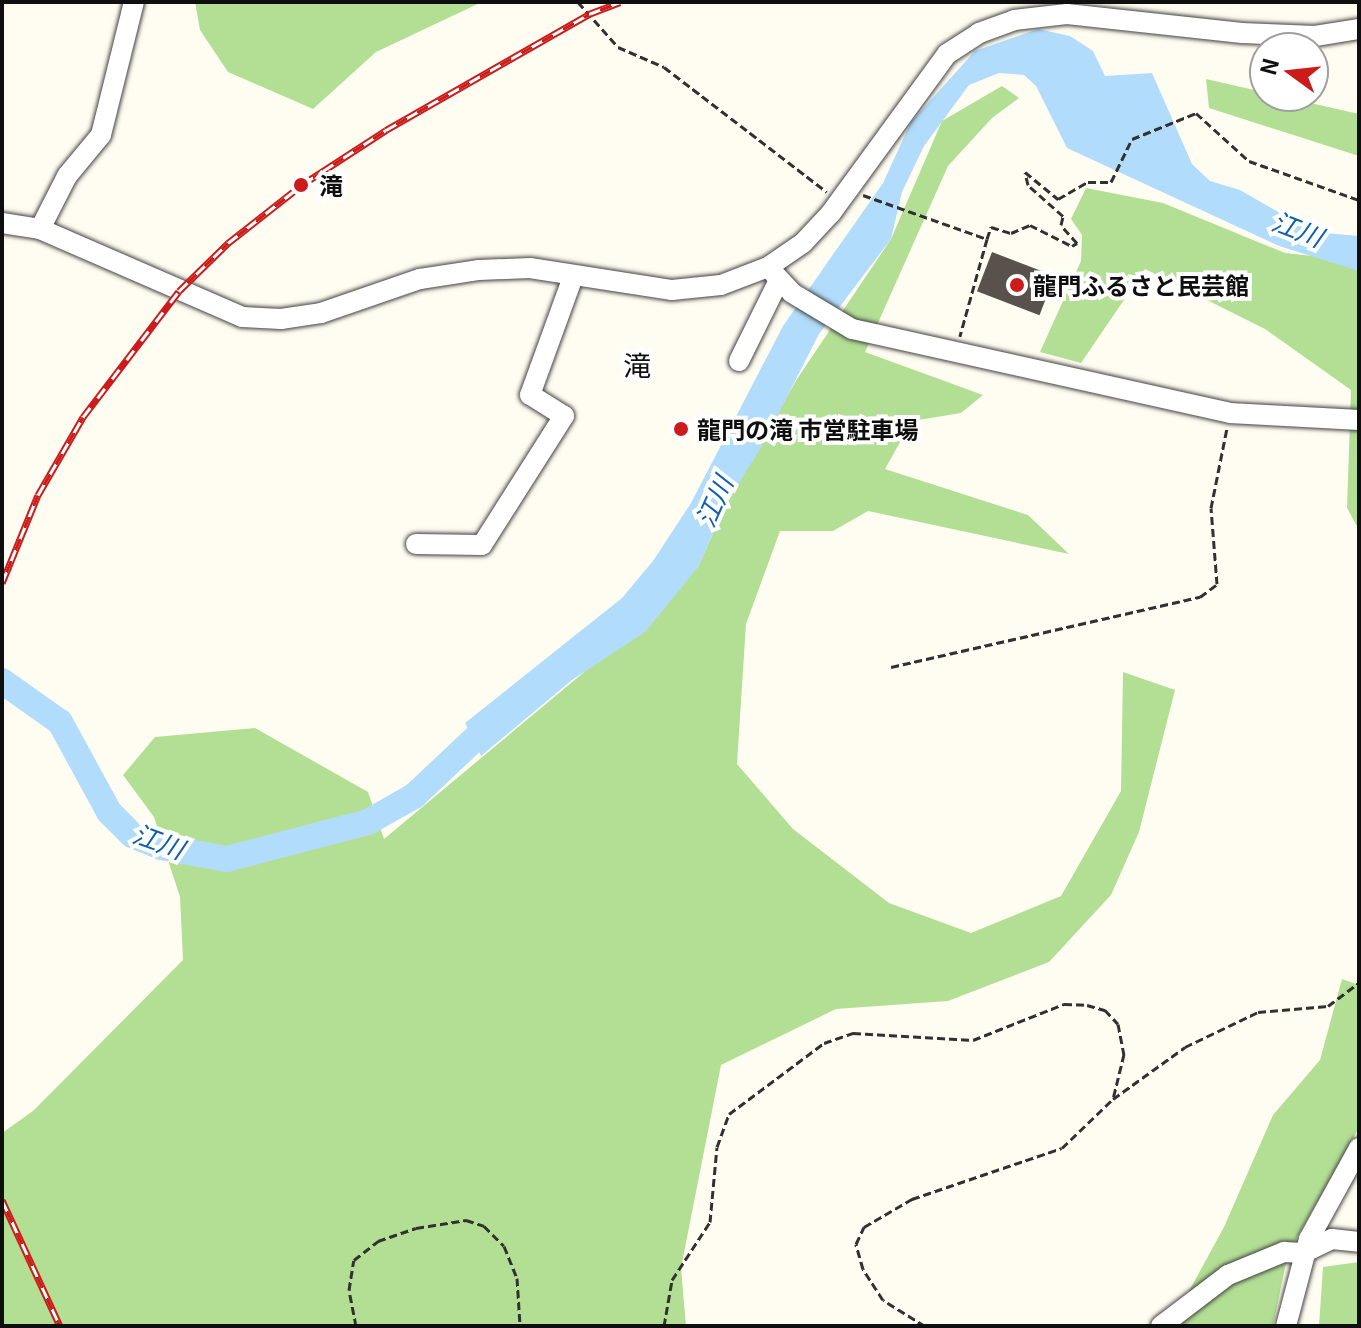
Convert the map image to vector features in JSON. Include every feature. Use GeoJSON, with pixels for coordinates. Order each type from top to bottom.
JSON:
{"type":"FeatureCollection","features":[{"type":"Feature","properties":{"kind":"street"},"geometry":{"type":"LineString","coordinates":[[40,229],[67,176],[101,135],[134,2]]}},
{"type":"Feature","properties":{"kind":"street"},"geometry":{"type":"LineString","coordinates":[[739,361],[780,280],[803,243],[839,203],[947,54],[979,33],[1014,20],[1067,14],[1119,16],[1242,33],[1315,36],[1359,29]]}},
{"type":"Feature","properties":{"kind":"street"},"geometry":{"type":"LineString","coordinates":[[2,223],[40,229],[242,317],[281,319],[321,313],[420,279],[479,270],[530,268],[672,290],[780,280],[852,329],[1230,413],[1359,420]]}},
{"type":"Feature","properties":{"kind":"street"},"geometry":{"type":"LineString","coordinates":[[416,544],[482,545],[564,416],[530,395],[573,277]]}},
{"type":"Feature","properties":{"kind":"street"},"geometry":{"type":"LineString","coordinates":[[1286,1326],[1303,1253],[1359,1148]]}},
{"type":"Feature","properties":{"kind":"street"},"geometry":{"type":"LineString","coordinates":[[1161,1326],[1228,1275],[1284,1252],[1303,1253],[1332,1239],[1359,1242]]}},
{"type":"Feature","properties":{"kind":"path"},"geometry":{"type":"LineString","coordinates":[[578,2],[618,47],[664,67],[839,203]]}},
{"type":"Feature","properties":{"kind":"path"},"geometry":{"type":"LineString","coordinates":[[956,351],[991,227],[1011,233],[1030,225],[1072,246],[1077,243],[1061,225],[1063,216],[1028,185],[1025,172],[1058,199],[1088,182],[1111,182],[1132,139],[1196,113],[1249,161],[1359,200]]}},
{"type":"Feature","properties":{"kind":"path"},"geometry":{"type":"LineString","coordinates":[[860,194],[987,239]]}},
{"type":"Feature","properties":{"kind":"path"},"geometry":{"type":"LineString","coordinates":[[891,667],[1200,597],[1217,584],[1211,508],[1230,413]]}},
{"type":"Feature","properties":{"kind":"path"},"geometry":{"type":"LineString","coordinates":[[925,1326],[883,1300],[863,1269],[856,1244],[864,1227],[912,1199],[1062,1148],[1113,1099],[1185,1047],[1258,1012],[1328,1006],[1359,983]]}},
{"type":"Feature","properties":{"kind":"path"},"geometry":{"type":"LineString","coordinates":[[664,1326],[672,1280],[710,1222],[717,1147],[729,1114],[824,1043],[853,1033],[973,1040],[1064,1004],[1087,1005],[1105,1010],[1118,1024],[1124,1054],[1113,1099]]}},
{"type":"Feature","properties":{"kind":"path"},"geometry":{"type":"LineString","coordinates":[[356,1326],[349,1290],[354,1260],[378,1241],[404,1232],[466,1220],[484,1226],[504,1246],[517,1278],[520,1326]]}},
{"type":"Feature","properties":{"kind":"green space"},"geometry":{"type":"Polygon","coordinates":[[[195,2],[482,2],[376,52],[313,109],[228,72],[200,30],[195,2]]]}},
{"type":"Feature","properties":{"kind":"green space"},"geometry":{"type":"Polygon","coordinates":[[[1206,79],[1249,89],[1249,112],[1329,112],[1329,107],[1359,114],[1359,156],[1209,108],[1206,79]]]}},
{"type":"Feature","properties":{"kind":"green space"},"geometry":{"type":"Polygon","coordinates":[[[1002,86],[1019,98],[992,118],[948,166],[865,352],[983,395],[961,413],[912,421],[885,469],[1028,515],[1069,554],[868,511],[833,531],[780,531],[746,624],[737,764],[793,829],[889,903],[971,933],[1061,896],[1121,791],[1123,672],[1175,690],[1139,832],[1111,895],[1049,962],[948,1001],[836,1009],[721,1065],[681,1268],[686,1326],[2,1326],[2,1133],[33,1111],[183,960],[180,897],[154,817],[123,775],[155,737],[255,728],[368,792],[384,839],[589,668],[698,567],[727,502],[797,379],[891,239],[942,121],[1002,86]]]}},
{"type":"Feature","properties":{"kind":"green space"},"geometry":{"type":"Polygon","coordinates":[[[1086,188],[1163,203],[1285,253],[1359,261],[1359,530],[1347,508],[1351,390],[1265,329],[1145,269],[1081,363],[1040,352],[1081,261],[1082,235],[1071,219],[1086,188]]]}},
{"type":"Feature","properties":{"kind":"green space"},"geometry":{"type":"Polygon","coordinates":[[[1342,979],[1359,985],[1359,1128],[1288,1253],[1273,1326],[1170,1326],[1224,1227],[1273,1115],[1320,1060],[1342,979]]]}},
{"type":"Feature","properties":{"kind":"green space"},"geometry":{"type":"Polygon","coordinates":[[[1359,1262],[1359,1326],[1319,1326],[1323,1267],[1359,1262]]]}},
{"type":"Feature","properties":{"kind":"water"},"geometry":{"type":"Polygon","coordinates":[[[1038,29],[1070,36],[1093,51],[1105,76],[1152,73],[1192,164],[1210,181],[1240,190],[1313,232],[1359,236],[1359,271],[1279,246],[1067,148],[1036,86],[1024,75],[999,73],[969,85],[924,146],[902,192],[891,239],[819,334],[762,446],[727,502],[698,567],[645,632],[572,680],[481,756],[465,723],[622,598],[653,561],[691,503],[783,326],[883,183],[911,122],[975,51],[1038,29]]]}},
{"type":"Feature","properties":{"kind":"building","name":"龍門ふるさと民芸館"},"geometry":{"type":"Polygon","coordinates":[[[992,252],[1055,276],[1039,315],[977,291],[992,252]]]}},
{"type":"Feature","properties":{"kind":"waterway","name":"江川"},"geometry":{"type":"LineString","coordinates":[[2,681],[60,722],[109,812],[132,835],[161,847],[227,859],[368,822],[414,796],[499,716]]}},
{"type":"Feature","properties":{"kind":"railway"},"geometry":{"type":"LineString","coordinates":[[2,583],[38,495],[83,417],[179,291],[228,243],[303,184],[386,130],[589,14],[620,2]]}},
{"type":"Feature","properties":{"kind":"railway"},"geometry":{"type":"LineString","coordinates":[[2,1200],[60,1326]]}},
{"type":"Feature","properties":{"kind":"place","name":"滝"},"geometry":{"type":"Point","coordinates":[301,185]}},
{"type":"Feature","properties":{"kind":"place","name":"龍門ふるさと民芸館"},"geometry":{"type":"Point","coordinates":[1017,285]}},
{"type":"Feature","properties":{"kind":"place","name":"龍門の滝 市営駐車場"},"geometry":{"type":"Point","coordinates":[681,429]}},
{"type":"Feature","properties":{"kind":"district","name":"滝"},"geometry":{"type":"Point","coordinates":[637,364]}}]}
